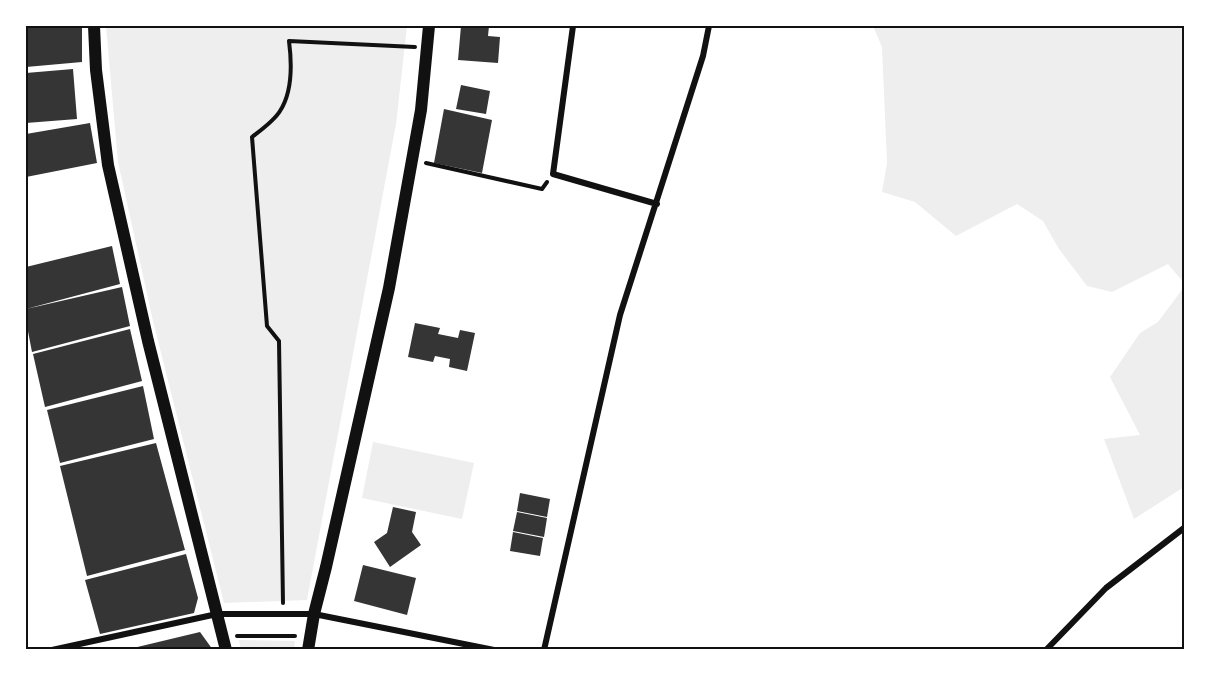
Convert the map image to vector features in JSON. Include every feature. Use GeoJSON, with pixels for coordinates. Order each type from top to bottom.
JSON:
{"type":"FeatureCollection","features":[{"type":"Feature","properties":{"kind":"main road"},"geometry":{"type":"LineString","coordinates":[[94,26],[96,70],[108,165],[148,341],[226,650]]}},
{"type":"Feature","properties":{"kind":"main road"},"geometry":{"type":"LineString","coordinates":[[303,646],[326,567],[389,288],[421,110],[429,26]]}},
{"type":"Feature","properties":{"kind":"street"},"geometry":{"type":"LineString","coordinates":[[573,26],[553,174],[657,204]]}},
{"type":"Feature","properties":{"kind":"street"},"geometry":{"type":"LineString","coordinates":[[544,650],[620,315],[703,56],[709,26]]}},
{"type":"Feature","properties":{"kind":"street"},"geometry":{"type":"LineString","coordinates":[[1046,650],[1106,588],[1185,528]]}},
{"type":"Feature","properties":{"kind":"street"},"geometry":{"type":"LineString","coordinates":[[52,650],[217,614],[284,613],[314,614],[494,650]]}},
{"type":"Feature","properties":{"kind":"path"},"geometry":{"type":"LineString","coordinates":[[284,613],[279,341],[267,326],[252,137],[280,112],[289,88],[292,61],[289,41],[427,48]]}},
{"type":"Feature","properties":{"kind":"path"},"geometry":{"type":"LineString","coordinates":[[413,160],[542,189],[553,174]]}},
{"type":"Feature","properties":{"kind":"path"},"geometry":{"type":"LineString","coordinates":[[236,639],[236,636],[299,636],[303,646]]}},
{"type":"Feature","properties":{"kind":"shaded area"},"geometry":{"type":"Polygon","coordinates":[[[106,26],[407,26],[396,124],[307,600],[224,603],[153,321],[118,162],[106,26]]]}},
{"type":"Feature","properties":{"kind":"shaded area"},"geometry":{"type":"Polygon","coordinates":[[[873,26],[1184,26],[1184,283],[1168,264],[1112,292],[1087,286],[1059,249],[1043,221],[1017,204],[956,236],[915,202],[882,192],[887,163],[882,47],[873,26]]]}},
{"type":"Feature","properties":{"kind":"shaded area"},"geometry":{"type":"Polygon","coordinates":[[[1184,287],[1184,487],[1134,519],[1104,439],[1140,435],[1110,377],[1140,333],[1158,322],[1184,287]]]}},
{"type":"Feature","properties":{"kind":"shaded area"},"geometry":{"type":"Polygon","coordinates":[[[373,442],[474,463],[462,519],[362,498],[373,442]]]}},
{"type":"Feature","properties":{"kind":"shaded area"},"geometry":{"type":"Polygon","coordinates":[[[239,640],[295,641],[294,649],[241,650],[239,640]]]}},
{"type":"Feature","properties":{"kind":"building"},"geometry":{"type":"Polygon","coordinates":[[[26,26],[82,26],[82,62],[26,67],[26,26]]]}},
{"type":"Feature","properties":{"kind":"building"},"geometry":{"type":"Polygon","coordinates":[[[461,26],[489,26],[488,36],[500,37],[498,63],[458,60],[461,26]]]}},
{"type":"Feature","properties":{"kind":"building"},"geometry":{"type":"Polygon","coordinates":[[[73,69],[77,119],[26,123],[26,73],[73,69]]]}},
{"type":"Feature","properties":{"kind":"building"},"geometry":{"type":"Polygon","coordinates":[[[461,85],[490,91],[486,114],[456,109],[461,85]]]}},
{"type":"Feature","properties":{"kind":"building"},"geometry":{"type":"Polygon","coordinates":[[[444,109],[492,120],[482,173],[434,163],[444,109]]]}},
{"type":"Feature","properties":{"kind":"building"},"geometry":{"type":"Polygon","coordinates":[[[90,123],[97,163],[26,177],[26,134],[90,123]]]}},
{"type":"Feature","properties":{"kind":"building"},"geometry":{"type":"Polygon","coordinates":[[[112,246],[120,284],[26,309],[26,267],[112,246]]]}},
{"type":"Feature","properties":{"kind":"building"},"geometry":{"type":"Polygon","coordinates":[[[122,287],[130,326],[32,352],[26,309],[122,287]]]}},
{"type":"Feature","properties":{"kind":"building"},"geometry":{"type":"Polygon","coordinates":[[[415,323],[440,328],[438,334],[458,338],[460,330],[475,333],[467,371],[449,367],[450,359],[435,356],[433,362],[408,357],[415,323]]]}},
{"type":"Feature","properties":{"kind":"building"},"geometry":{"type":"Polygon","coordinates":[[[130,329],[142,381],[45,407],[33,354],[130,329]]]}},
{"type":"Feature","properties":{"kind":"building"},"geometry":{"type":"Polygon","coordinates":[[[143,386],[154,439],[60,463],[47,410],[143,386]]]}},
{"type":"Feature","properties":{"kind":"building"},"geometry":{"type":"Polygon","coordinates":[[[156,443],[185,550],[87,576],[60,466],[156,443]]]}},
{"type":"Feature","properties":{"kind":"building"},"geometry":{"type":"Polygon","coordinates":[[[520,493],[550,499],[547,517],[517,511],[520,493]]]}},
{"type":"Feature","properties":{"kind":"building"},"geometry":{"type":"Polygon","coordinates":[[[393,507],[416,512],[412,532],[421,545],[390,567],[374,542],[387,533],[393,507]]]}},
{"type":"Feature","properties":{"kind":"building"},"geometry":{"type":"Polygon","coordinates":[[[517,512],[547,518],[544,537],[513,531],[517,512]]]}},
{"type":"Feature","properties":{"kind":"building"},"geometry":{"type":"Polygon","coordinates":[[[513,532],[543,538],[540,556],[510,551],[513,532]]]}},
{"type":"Feature","properties":{"kind":"building"},"geometry":{"type":"Polygon","coordinates":[[[186,554],[198,598],[194,613],[100,634],[85,580],[186,554]]]}},
{"type":"Feature","properties":{"kind":"building"},"geometry":{"type":"Polygon","coordinates":[[[363,565],[416,578],[407,615],[354,601],[363,565]]]}},
{"type":"Feature","properties":{"kind":"building"},"geometry":{"type":"Polygon","coordinates":[[[200,632],[213,650],[129,650],[129,649],[200,632]]]}}]}
